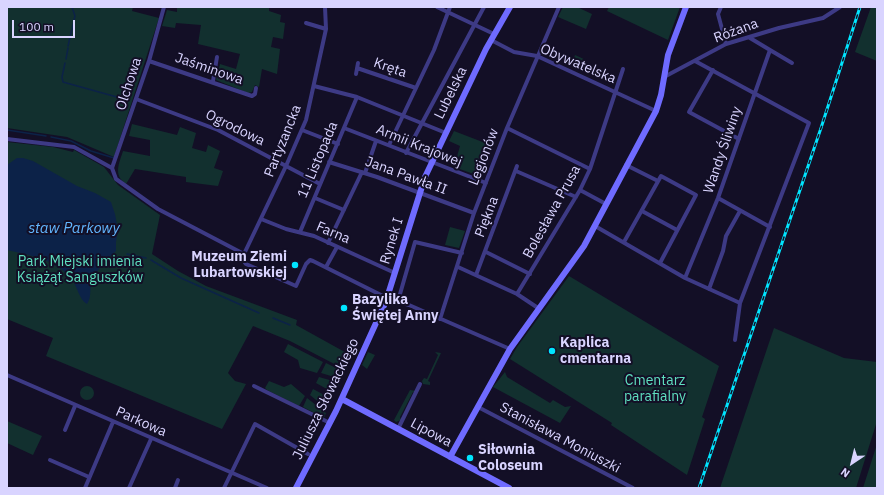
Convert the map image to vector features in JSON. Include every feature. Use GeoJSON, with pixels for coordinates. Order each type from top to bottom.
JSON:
{"type":"FeatureCollection","features":[{"type":"Feature","properties":{"kind":"street","name":"Olchowa"},"geometry":{"type":"LineString","coordinates":[[112,168],[149,61],[164,7]]}},
{"type":"Feature","properties":{"kind":"street","name":"Partyzancka"},"geometry":{"type":"LineString","coordinates":[[244,254],[302,130],[314,86],[326,29],[325,7]]}},
{"type":"Feature","properties":{"kind":"street","name":"Obywatelska"},"geometry":{"type":"LineString","coordinates":[[437,7],[474,24],[514,52],[537,56],[656,111]]}},
{"type":"Feature","properties":{"kind":"street"},"geometry":{"type":"LineString","coordinates":[[389,145],[416,88],[450,7]]}},
{"type":"Feature","properties":{"kind":"street"},"geometry":{"type":"LineString","coordinates":[[406,152],[484,7]]}},
{"type":"Feature","properties":{"kind":"street","name":"Lubelska"},"geometry":{"type":"LineString","coordinates":[[419,192],[492,37],[510,7]]}},
{"type":"Feature","properties":{"kind":"street","name":"Legionów"},"geometry":{"type":"LineString","coordinates":[[440,319],[458,267],[474,213],[506,128],[559,7]]}},
{"type":"Feature","properties":{"kind":"street"},"geometry":{"type":"LineString","coordinates":[[450,457],[510,349],[538,308],[577,256],[595,226],[656,111],[662,95],[670,49],[686,7]]}},
{"type":"Feature","properties":{"kind":"street"},"geometry":{"type":"LineString","coordinates":[[721,7],[718,14],[726,44]]}},
{"type":"Feature","properties":{"kind":"street","name":"Różana"},"geometry":{"type":"LineString","coordinates":[[664,77],[726,44],[786,26],[823,18],[840,7]]}},
{"type":"Feature","properties":{"kind":"street"},"geometry":{"type":"LineString","coordinates":[[306,23],[326,29]]}},
{"type":"Feature","properties":{"kind":"street"},"geometry":{"type":"LineString","coordinates":[[750,38],[792,63]]}},
{"type":"Feature","properties":{"kind":"street","name":"Wandy Śliwiny"},"geometry":{"type":"LineString","coordinates":[[686,278],[718,198],[770,50]]}},
{"type":"Feature","properties":{"kind":"street"},"geometry":{"type":"LineString","coordinates":[[213,81],[217,57]]}},
{"type":"Feature","properties":{"kind":"street","name":"Jaśminowa"},"geometry":{"type":"LineString","coordinates":[[149,61],[213,81],[252,96],[255,94],[256,88]]}},
{"type":"Feature","properties":{"kind":"street"},"geometry":{"type":"LineString","coordinates":[[695,61],[809,123],[740,303],[735,340]]}},
{"type":"Feature","properties":{"kind":"street","name":"Kręta"},"geometry":{"type":"LineString","coordinates":[[356,74],[358,66],[416,88]]}},
{"type":"Feature","properties":{"kind":"street","name":"Bolesława Prusa"},"geometry":{"type":"LineString","coordinates":[[518,294],[580,190],[590,168],[623,69]]}},
{"type":"Feature","properties":{"kind":"street"},"geometry":{"type":"LineString","coordinates":[[713,70],[689,112],[739,139]]}},
{"type":"Feature","properties":{"kind":"street"},"geometry":{"type":"LineString","coordinates":[[314,86],[356,97],[446,133]]}},
{"type":"Feature","properties":{"kind":"street","name":"11 Listopada"},"geometry":{"type":"LineString","coordinates":[[300,232],[338,144],[356,97]]}},
{"type":"Feature","properties":{"kind":"street","name":"Ogrodowa"},"geometry":{"type":"LineString","coordinates":[[136,99],[218,130],[320,184]]}},
{"type":"Feature","properties":{"kind":"street","name":"Armii Krajowej"},"geometry":{"type":"LineString","coordinates":[[344,128],[486,183]]}},
{"type":"Feature","properties":{"kind":"street"},"geometry":{"type":"LineString","coordinates":[[506,128],[590,168]]}},
{"type":"Feature","properties":{"kind":"street"},"geometry":{"type":"LineString","coordinates":[[302,130],[338,144]]}},
{"type":"Feature","properties":{"kind":"street"},"geometry":{"type":"LineString","coordinates":[[7,139],[74,147],[112,168],[116,179],[158,209],[244,254],[246,264],[296,286],[308,261],[313,261],[387,298],[398,301],[510,349]]}},
{"type":"Feature","properties":{"kind":"street"},"geometry":{"type":"LineString","coordinates":[[328,243],[364,172],[376,141]]}},
{"type":"Feature","properties":{"kind":"street","name":"Jana Pawła II"},"geometry":{"type":"LineString","coordinates":[[330,162],[364,172],[474,213]]}},
{"type":"Feature","properties":{"kind":"street"},"geometry":{"type":"LineString","coordinates":[[626,165],[658,182]]}},
{"type":"Feature","properties":{"kind":"street","name":"Piękna"},"geometry":{"type":"LineString","coordinates":[[476,275],[486,252],[517,166]]}},
{"type":"Feature","properties":{"kind":"street"},"geometry":{"type":"LineString","coordinates":[[516,171],[576,197]]}},
{"type":"Feature","properties":{"kind":"street"},"geometry":{"type":"LineString","coordinates":[[624,242],[662,176],[696,195],[660,263]]}},
{"type":"Feature","properties":{"kind":"street"},"geometry":{"type":"LineString","coordinates":[[580,190],[606,204]]}},
{"type":"Feature","properties":{"kind":"street","name":"Rynek I"},"geometry":{"type":"LineString","coordinates":[[387,298],[419,192]]}},
{"type":"Feature","properties":{"kind":"street"},"geometry":{"type":"LineString","coordinates":[[315,198],[344,210]]}},
{"type":"Feature","properties":{"kind":"street"},"geometry":{"type":"LineString","coordinates":[[718,198],[770,227]]}},
{"type":"Feature","properties":{"kind":"street"},"geometry":{"type":"LineString","coordinates":[[642,211],[677,230]]}},
{"type":"Feature","properties":{"kind":"street"},"geometry":{"type":"LineString","coordinates":[[709,289],[723,251],[726,236],[740,211]]}},
{"type":"Feature","properties":{"kind":"street","name":"Farna"},"geometry":{"type":"LineString","coordinates":[[261,219],[337,246],[395,273]]}},
{"type":"Feature","properties":{"kind":"street"},"geometry":{"type":"LineString","coordinates":[[595,226],[686,278],[740,303]]}},
{"type":"Feature","properties":{"kind":"street"},"geometry":{"type":"LineString","coordinates":[[398,301],[415,242],[462,253]]}},
{"type":"Feature","properties":{"kind":"street"},"geometry":{"type":"LineString","coordinates":[[326,267],[337,246]]}},
{"type":"Feature","properties":{"kind":"street"},"geometry":{"type":"LineString","coordinates":[[486,252],[530,274]]}},
{"type":"Feature","properties":{"kind":"street"},"geometry":{"type":"LineString","coordinates":[[458,267],[518,294],[538,308]]}},
{"type":"Feature","properties":{"kind":"street","name":"Juliusza Słowackiego"},"geometry":{"type":"LineString","coordinates":[[296,488],[342,399],[387,298]]}},
{"type":"Feature","properties":{"kind":"street"},"geometry":{"type":"LineString","coordinates":[[7,381],[8,375]]}},
{"type":"Feature","properties":{"kind":"street","name":"Parkowa"},"geometry":{"type":"LineString","coordinates":[[8,375],[75,406],[267,488]]}},
{"type":"Feature","properties":{"kind":"street"},"geometry":{"type":"LineString","coordinates":[[398,429],[420,384]]}},
{"type":"Feature","properties":{"kind":"street"},"geometry":{"type":"LineString","coordinates":[[254,386],[330,423]]}},
{"type":"Feature","properties":{"kind":"street","name":"Lipowa"},"geometry":{"type":"LineString","coordinates":[[342,399],[509,488]]}},
{"type":"Feature","properties":{"kind":"street"},"geometry":{"type":"LineString","coordinates":[[65,430],[75,406]]}},
{"type":"Feature","properties":{"kind":"street","name":"Stanisława Moniuszki"},"geometry":{"type":"LineString","coordinates":[[478,407],[633,488]]}},
{"type":"Feature","properties":{"kind":"street"},"geometry":{"type":"LineString","coordinates":[[84,488],[113,422]]}},
{"type":"Feature","properties":{"kind":"street"},"geometry":{"type":"LineString","coordinates":[[224,488],[255,424],[308,454]]}},
{"type":"Feature","properties":{"kind":"street"},"geometry":{"type":"LineString","coordinates":[[129,488],[150,438]]}},
{"type":"Feature","properties":{"kind":"street"},"geometry":{"type":"LineString","coordinates":[[50,460],[89,478]]}},
{"type":"Feature","properties":{"kind":"street"},"geometry":{"type":"LineString","coordinates":[[175,488],[178,480]]}},
{"type":"Feature","properties":{"kind":"green space"},"geometry":{"type":"Polygon","coordinates":[[[7,7],[133,7],[132,11],[159,18],[114,157],[67,137],[7,128],[7,7]]]}},
{"type":"Feature","properties":{"kind":"green space"},"geometry":{"type":"Polygon","coordinates":[[[177,7],[269,7],[269,11],[281,15],[280,22],[285,23],[283,39],[273,37],[271,47],[280,49],[277,74],[262,69],[259,87],[255,85],[252,92],[248,93],[216,80],[220,64],[236,69],[240,54],[198,44],[201,25],[176,23],[175,28],[162,26],[167,10],[177,12],[177,7]]]}},
{"type":"Feature","properties":{"kind":"green space"},"geometry":{"type":"Polygon","coordinates":[[[563,7],[577,7],[592,14],[586,29],[558,17],[563,7]]]}},
{"type":"Feature","properties":{"kind":"green space"},"geometry":{"type":"Polygon","coordinates":[[[609,7],[680,7],[668,40],[607,11],[609,7]]]}},
{"type":"Feature","properties":{"kind":"green space"},"geometry":{"type":"Polygon","coordinates":[[[871,7],[877,7],[877,61],[855,52],[871,7]]]}},
{"type":"Feature","properties":{"kind":"green space"},"geometry":{"type":"Polygon","coordinates":[[[575,55],[586,60],[582,69],[572,64],[575,55]]]}},
{"type":"Feature","properties":{"kind":"green space"},"geometry":{"type":"Polygon","coordinates":[[[132,124],[177,135],[180,127],[196,133],[192,148],[206,152],[208,145],[220,151],[214,168],[223,171],[218,186],[186,182],[186,177],[135,169],[126,184],[119,177],[118,173],[123,151],[150,156],[150,140],[129,136],[132,124]]]}},
{"type":"Feature","properties":{"kind":"green space"},"geometry":{"type":"Polygon","coordinates":[[[454,131],[493,146],[482,177],[454,167],[460,146],[449,141],[454,131]]]}},
{"type":"Feature","properties":{"kind":"green space","name":"Park Miejski imienia Książąt Sanguszków"},"geometry":{"type":"Polygon","coordinates":[[[7,142],[53,147],[73,152],[74,150],[104,167],[118,185],[160,215],[152,254],[178,271],[206,286],[297,320],[296,325],[352,356],[346,370],[290,341],[253,326],[228,373],[235,381],[246,384],[222,429],[46,356],[53,338],[7,319],[7,142]]]}},
{"type":"Feature","properties":{"kind":"green space"},"geometry":{"type":"Polygon","coordinates":[[[450,227],[465,231],[459,248],[445,245],[450,227]]]}},
{"type":"Feature","properties":{"kind":"green space","name":"Cmentarz parafialny"},"geometry":{"type":"Polygon","coordinates":[[[569,276],[719,366],[702,417],[705,419],[687,475],[611,425],[612,423],[510,359],[517,347],[569,276]]]}},
{"type":"Feature","properties":{"kind":"green space"},"geometry":{"type":"Polygon","coordinates":[[[774,328],[844,358],[877,362],[877,421],[856,488],[720,488],[774,328]]]}},
{"type":"Feature","properties":{"kind":"green space"},"geometry":{"type":"Polygon","coordinates":[[[288,344],[323,362],[317,373],[300,368],[298,360],[284,352],[288,344]]]}},
{"type":"Feature","properties":{"kind":"green space"},"geometry":{"type":"Polygon","coordinates":[[[368,352],[375,355],[367,369],[362,365],[368,352]]]}},
{"type":"Feature","properties":{"kind":"green space"},"geometry":{"type":"Polygon","coordinates":[[[435,352],[441,353],[428,381],[430,382],[430,385],[423,384],[422,381],[424,378],[427,379],[438,355],[435,352]]]}},
{"type":"Feature","properties":{"kind":"green space"},"geometry":{"type":"Polygon","coordinates":[[[326,363],[344,372],[341,379],[321,373],[326,363]]]}},
{"type":"Feature","properties":{"kind":"green space"},"geometry":{"type":"Polygon","coordinates":[[[505,372],[507,377],[550,403],[553,400],[565,407],[571,406],[560,423],[493,387],[505,372]]]}},
{"type":"Feature","properties":{"kind":"green space"},"geometry":{"type":"Polygon","coordinates":[[[319,377],[340,383],[334,393],[316,383],[319,377]]]}},
{"type":"Feature","properties":{"kind":"green space"},"geometry":{"type":"Polygon","coordinates":[[[269,381],[284,387],[291,384],[305,396],[299,406],[267,390],[265,388],[269,381]]]}},
{"type":"Feature","properties":{"kind":"green space"},"geometry":{"type":"Polygon","coordinates":[[[84,386],[90,386],[94,390],[94,396],[90,400],[84,400],[80,396],[80,390],[84,386]]]}},
{"type":"Feature","properties":{"kind":"green space"},"geometry":{"type":"Polygon","coordinates":[[[313,389],[332,399],[327,409],[310,395],[313,389]]]}},
{"type":"Feature","properties":{"kind":"green space"},"geometry":{"type":"Polygon","coordinates":[[[410,390],[416,391],[415,393],[413,392],[400,417],[401,420],[396,422],[394,420],[410,390]]]}},
{"type":"Feature","properties":{"kind":"green space"},"geometry":{"type":"Polygon","coordinates":[[[307,398],[326,413],[324,418],[303,407],[307,398]]]}},
{"type":"Feature","properties":{"kind":"green space"},"geometry":{"type":"Polygon","coordinates":[[[7,421],[42,436],[33,455],[7,443],[7,421]]]}},
{"type":"Feature","properties":{"kind":"green space"},"geometry":{"type":"Polygon","coordinates":[[[877,444],[877,488],[863,488],[877,444]]]}},
{"type":"Feature","properties":{"kind":"water","name":"staw Parkowy"},"geometry":{"type":"Polygon","coordinates":[[[17,158],[33,161],[77,186],[95,193],[111,202],[118,230],[116,251],[96,273],[91,285],[87,304],[80,296],[71,278],[57,266],[33,256],[7,250],[7,165],[17,158]]]}},
{"type":"Feature","properties":{"kind":"waterway"},"geometry":{"type":"LineString","coordinates":[[68,46],[75,16],[72,7]]}},
{"type":"Feature","properties":{"kind":"waterway"},"geometry":{"type":"LineString","coordinates":[[66,59],[68,48]]}},
{"type":"Feature","properties":{"kind":"waterway"},"geometry":{"type":"LineString","coordinates":[[65,63],[62,77],[63,82],[124,99]]}},
{"type":"Feature","properties":{"kind":"waterway"},"geometry":{"type":"LineString","coordinates":[[7,130],[46,136]]}},
{"type":"Feature","properties":{"kind":"waterway"},"geometry":{"type":"LineString","coordinates":[[51,137],[71,141],[91,151],[114,158]]}},
{"type":"Feature","properties":{"kind":"waterway"},"geometry":{"type":"LineString","coordinates":[[127,254],[146,258]]}},
{"type":"Feature","properties":{"kind":"waterway"},"geometry":{"type":"LineString","coordinates":[[151,260],[181,278],[259,313]]}},
{"type":"Feature","properties":{"kind":"waterway"},"geometry":{"type":"LineString","coordinates":[[273,318],[290,325]]}},
{"type":"Feature","properties":{"kind":"railway"},"geometry":{"type":"LineString","coordinates":[[699,488],[821,128],[860,7]]}},
{"type":"Feature","properties":{"kind":"place","name":"Muzeum Ziemi Lubartowskiej"},"geometry":{"type":"Point","coordinates":[295,265]}},
{"type":"Feature","properties":{"kind":"place","name":"Bazylika Świętej Anny"},"geometry":{"type":"Point","coordinates":[344,308]}},
{"type":"Feature","properties":{"kind":"place","name":"Kaplica cmentarna"},"geometry":{"type":"Point","coordinates":[552,351]}},
{"type":"Feature","properties":{"kind":"place","name":"Siłownia Coloseum"},"geometry":{"type":"Point","coordinates":[470,458]}}]}
